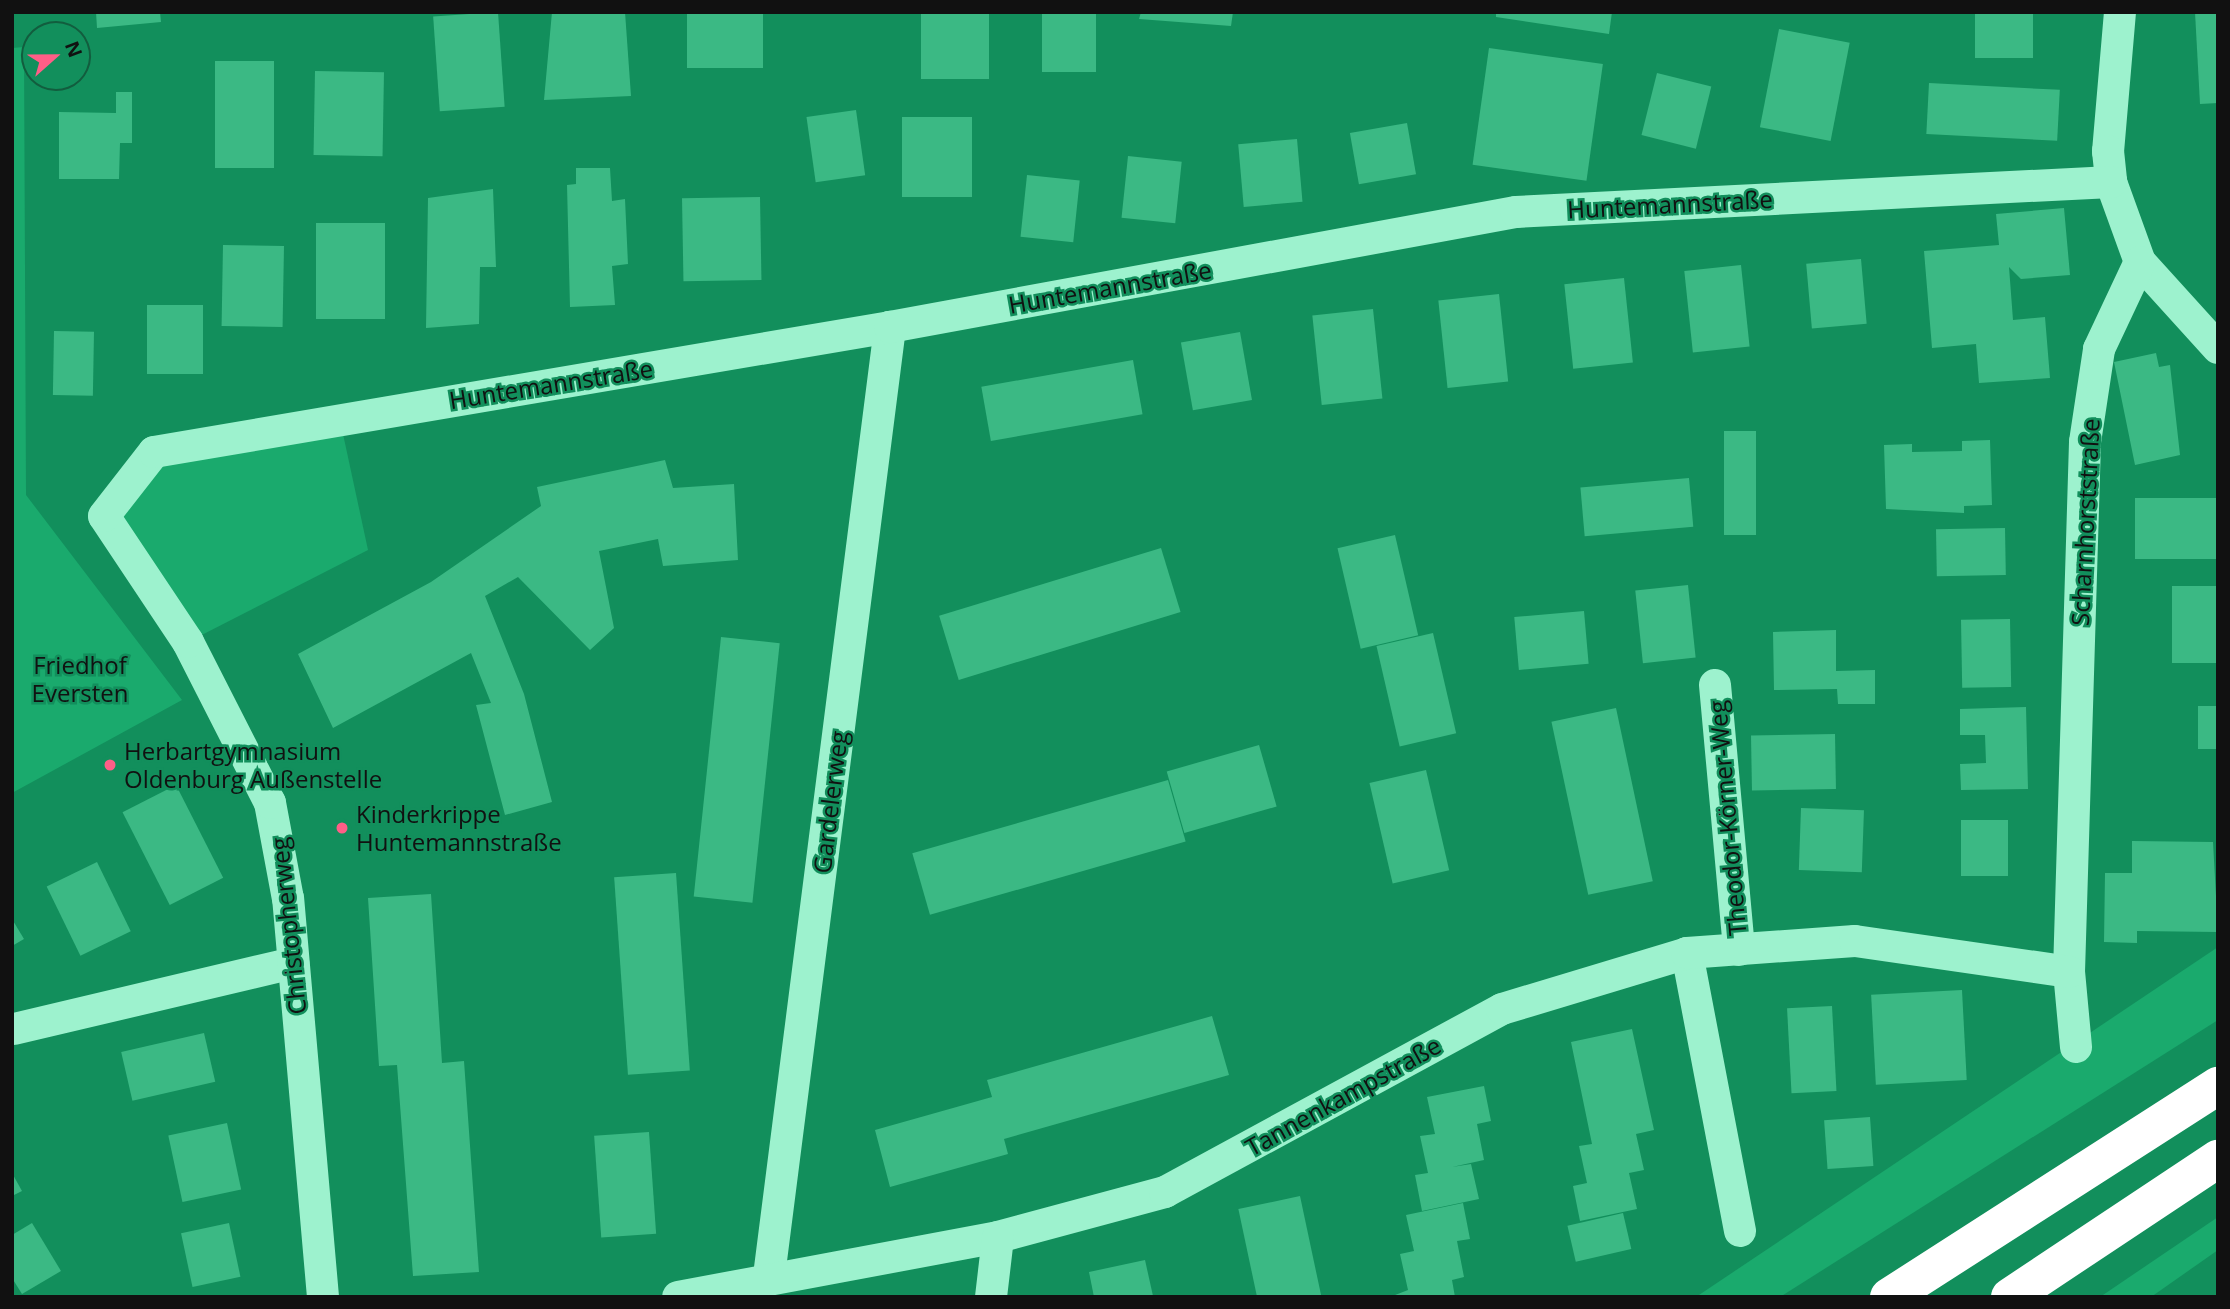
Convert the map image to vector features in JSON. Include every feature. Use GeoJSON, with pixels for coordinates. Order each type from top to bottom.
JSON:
{"type":"FeatureCollection","features":[{"type":"Feature","properties":{"kind":"highway"},"geometry":{"type":"LineString","coordinates":[[1889,1297],[2218,1086]]}},
{"type":"Feature","properties":{"kind":"highway"},"geometry":{"type":"LineString","coordinates":[[2010,1297],[2218,1159]]}},
{"type":"Feature","properties":{"kind":"street"},"geometry":{"type":"LineString","coordinates":[[2120,12],[2108,151],[2111,182],[2140,262],[2218,348]]}},
{"type":"Feature","properties":{"kind":"street","name":"Huntemannstraße"},"geometry":{"type":"LineString","coordinates":[[129,481],[154,452],[890,327],[1516,212],[2111,182]]}},
{"type":"Feature","properties":{"kind":"street","name":"Scharnhorststraße"},"geometry":{"type":"LineString","coordinates":[[2076,1047],[2069,972],[2085,442],[2099,349],[2140,262]]}},
{"type":"Feature","properties":{"kind":"street","name":"Gardelerweg"},"geometry":{"type":"LineString","coordinates":[[769,1276],[890,327]]}},
{"type":"Feature","properties":{"kind":"street","name":"Christopherweg"},"geometry":{"type":"LineString","coordinates":[[129,481],[104,516],[188,642],[270,803],[282,847],[323,1297]]}},
{"type":"Feature","properties":{"kind":"street","name":"Theodor-Körner-Weg"},"geometry":{"type":"LineString","coordinates":[[1715,685],[1739,950]]}},
{"type":"Feature","properties":{"kind":"street","name":"Tannenkampstraße"},"geometry":{"type":"LineString","coordinates":[[678,1297],[769,1276],[998,1237],[1165,1192],[1502,1009],[1687,953],[1855,941],[2069,972]]}},
{"type":"Feature","properties":{"kind":"street"},"geometry":{"type":"LineString","coordinates":[[1687,953],[1740,1231]]}},
{"type":"Feature","properties":{"kind":"street"},"geometry":{"type":"LineString","coordinates":[[14,1029],[293,962]]}},
{"type":"Feature","properties":{"kind":"street"},"geometry":{"type":"LineString","coordinates":[[991,1297],[998,1237]]}},
{"type":"Feature","properties":{"kind":"green space","name":"Friedhof Eversten"},"geometry":{"type":"Polygon","coordinates":[[[21,47],[21,91],[24,91],[26,495],[182,700],[12,793],[12,48],[21,47]]]}},
{"type":"Feature","properties":{"kind":"green space"},"geometry":{"type":"Polygon","coordinates":[[[340,420],[368,550],[188,642],[104,516],[154,452],[340,420]]]}},
{"type":"Feature","properties":{"kind":"green space"},"geometry":{"type":"Polygon","coordinates":[[[2218,947],[2218,1020],[1780,1297],[1696,1297],[2218,947]]]}},
{"type":"Feature","properties":{"kind":"green space"},"geometry":{"type":"Polygon","coordinates":[[[2218,1217],[2218,1250],[2151,1297],[2100,1297],[2218,1217]]]}},
{"type":"Feature","properties":{"kind":"building"},"geometry":{"type":"Polygon","coordinates":[[[96,12],[160,12],[161,22],[97,28],[96,12]]]}},
{"type":"Feature","properties":{"kind":"building"},"geometry":{"type":"Polygon","coordinates":[[[498,12],[505,107],[440,111],[433,17],[498,12]]]}},
{"type":"Feature","properties":{"kind":"building"},"geometry":{"type":"Polygon","coordinates":[[[552,12],[625,12],[631,96],[544,100],[552,12]]]}},
{"type":"Feature","properties":{"kind":"building"},"geometry":{"type":"Polygon","coordinates":[[[687,12],[763,12],[763,68],[687,68],[687,12]]]}},
{"type":"Feature","properties":{"kind":"building"},"geometry":{"type":"Polygon","coordinates":[[[921,12],[989,12],[989,79],[921,79],[921,12]]]}},
{"type":"Feature","properties":{"kind":"building"},"geometry":{"type":"Polygon","coordinates":[[[1042,12],[1096,12],[1096,72],[1042,72],[1042,12]]]}},
{"type":"Feature","properties":{"kind":"building"},"geometry":{"type":"Polygon","coordinates":[[[1141,12],[1233,12],[1231,26],[1139,19],[1141,12]]]}},
{"type":"Feature","properties":{"kind":"building"},"geometry":{"type":"Polygon","coordinates":[[[1496,12],[1612,12],[1609,34],[1496,17],[1496,12]]]}},
{"type":"Feature","properties":{"kind":"building"},"geometry":{"type":"Polygon","coordinates":[[[1975,12],[2033,12],[2033,58],[1975,58],[1975,12]]]}},
{"type":"Feature","properties":{"kind":"building"},"geometry":{"type":"Polygon","coordinates":[[[2195,12],[2218,12],[2218,103],[2200,104],[2195,12]]]}},
{"type":"Feature","properties":{"kind":"building"},"geometry":{"type":"Polygon","coordinates":[[[1779,29],[1850,43],[1831,141],[1760,127],[1779,29]]]}},
{"type":"Feature","properties":{"kind":"building"},"geometry":{"type":"Polygon","coordinates":[[[1489,48],[1603,64],[1586,181],[1473,165],[1489,48]]]}},
{"type":"Feature","properties":{"kind":"building"},"geometry":{"type":"Polygon","coordinates":[[[215,61],[274,61],[274,168],[215,168],[215,61]]]}},
{"type":"Feature","properties":{"kind":"building"},"geometry":{"type":"Polygon","coordinates":[[[315,71],[384,72],[383,156],[314,155],[315,71]]]}},
{"type":"Feature","properties":{"kind":"building"},"geometry":{"type":"Polygon","coordinates":[[[1657,73],[1711,87],[1696,149],[1642,135],[1657,73]]]}},
{"type":"Feature","properties":{"kind":"building"},"geometry":{"type":"Polygon","coordinates":[[[1929,83],[2060,90],[2057,141],[1926,134],[1929,83]]]}},
{"type":"Feature","properties":{"kind":"building"},"geometry":{"type":"Polygon","coordinates":[[[116,92],[132,92],[132,143],[120,143],[119,179],[59,179],[59,112],[116,113],[116,92]]]}},
{"type":"Feature","properties":{"kind":"building"},"geometry":{"type":"Polygon","coordinates":[[[856,110],[865,175],[816,182],[806,117],[856,110]]]}},
{"type":"Feature","properties":{"kind":"building"},"geometry":{"type":"Polygon","coordinates":[[[902,117],[972,117],[972,197],[902,197],[902,117]]]}},
{"type":"Feature","properties":{"kind":"building"},"geometry":{"type":"Polygon","coordinates":[[[1407,123],[1416,174],[1359,184],[1350,133],[1407,123]]]}},
{"type":"Feature","properties":{"kind":"building"},"geometry":{"type":"Polygon","coordinates":[[[1297,139],[1302,202],[1244,207],[1238,144],[1297,139]]]}},
{"type":"Feature","properties":{"kind":"building"},"geometry":{"type":"Polygon","coordinates":[[[1128,156],[1182,162],[1175,223],[1122,218],[1128,156]]]}},
{"type":"Feature","properties":{"kind":"building"},"geometry":{"type":"Polygon","coordinates":[[[576,168],[610,168],[612,201],[625,199],[628,264],[612,266],[615,305],[570,307],[567,185],[576,184],[576,168]]]}},
{"type":"Feature","properties":{"kind":"building"},"geometry":{"type":"Polygon","coordinates":[[[1027,175],[1080,181],[1073,242],[1021,237],[1027,175]]]}},
{"type":"Feature","properties":{"kind":"building"},"geometry":{"type":"Polygon","coordinates":[[[493,189],[496,267],[480,267],[479,324],[426,328],[428,198],[493,189]]]}},
{"type":"Feature","properties":{"kind":"building"},"geometry":{"type":"Polygon","coordinates":[[[760,197],[761,280],[683,281],[682,198],[760,197]]]}},
{"type":"Feature","properties":{"kind":"building"},"geometry":{"type":"Polygon","coordinates":[[[2064,208],[2070,275],[2021,279],[2009,267],[2013,320],[2045,317],[2050,378],[1979,383],[1976,344],[1932,348],[1924,251],[1999,245],[1996,214],[2064,208]]]}},
{"type":"Feature","properties":{"kind":"building"},"geometry":{"type":"Polygon","coordinates":[[[316,223],[385,223],[385,319],[316,319],[316,223]]]}},
{"type":"Feature","properties":{"kind":"building"},"geometry":{"type":"Polygon","coordinates":[[[223,245],[284,246],[283,327],[222,326],[223,245]]]}},
{"type":"Feature","properties":{"kind":"building"},"geometry":{"type":"Polygon","coordinates":[[[1861,259],[1867,324],[1812,329],[1806,264],[1861,259]]]}},
{"type":"Feature","properties":{"kind":"building"},"geometry":{"type":"Polygon","coordinates":[[[1741,265],[1750,347],[1693,353],[1684,271],[1741,265]]]}},
{"type":"Feature","properties":{"kind":"building"},"geometry":{"type":"Polygon","coordinates":[[[1624,278],[1633,363],[1573,369],[1564,284],[1624,278]]]}},
{"type":"Feature","properties":{"kind":"building"},"geometry":{"type":"Polygon","coordinates":[[[1499,294],[1508,382],[1448,388],[1438,300],[1499,294]]]}},
{"type":"Feature","properties":{"kind":"building"},"geometry":{"type":"Polygon","coordinates":[[[147,305],[203,305],[203,374],[147,374],[147,305]]]}},
{"type":"Feature","properties":{"kind":"building"},"geometry":{"type":"Polygon","coordinates":[[[1373,309],[1382,399],[1322,405],[1312,315],[1373,309]]]}},
{"type":"Feature","properties":{"kind":"building"},"geometry":{"type":"Polygon","coordinates":[[[54,331],[94,332],[93,396],[53,395],[54,331]]]}},
{"type":"Feature","properties":{"kind":"building"},"geometry":{"type":"Polygon","coordinates":[[[1240,332],[1252,400],[1193,410],[1181,342],[1240,332]]]}},
{"type":"Feature","properties":{"kind":"building"},"geometry":{"type":"Polygon","coordinates":[[[2156,353],[2159,367],[2170,365],[2180,455],[2135,465],[2114,362],[2156,353]]]}},
{"type":"Feature","properties":{"kind":"building"},"geometry":{"type":"Polygon","coordinates":[[[1133,360],[1143,414],[991,441],[981,387],[1133,360]]]}},
{"type":"Feature","properties":{"kind":"building"},"geometry":{"type":"Polygon","coordinates":[[[1724,431],[1756,431],[1756,535],[1724,535],[1724,431]]]}},
{"type":"Feature","properties":{"kind":"building"},"geometry":{"type":"Polygon","coordinates":[[[1990,440],[1992,505],[1964,506],[1964,513],[1886,509],[1884,445],[1912,444],[1912,452],[1962,451],[1962,441],[1990,440]]]}},
{"type":"Feature","properties":{"kind":"building"},"geometry":{"type":"Polygon","coordinates":[[[665,460],[673,488],[734,484],[738,560],[663,566],[658,539],[599,551],[614,628],[590,650],[518,577],[485,596],[524,694],[552,802],[505,815],[476,705],[491,703],[471,653],[333,728],[298,654],[431,582],[541,506],[537,487],[665,460]]]}},
{"type":"Feature","properties":{"kind":"building"},"geometry":{"type":"Polygon","coordinates":[[[1689,478],[1693,527],[1585,536],[1580,487],[1689,478]]]}},
{"type":"Feature","properties":{"kind":"building"},"geometry":{"type":"Polygon","coordinates":[[[2135,498],[2218,498],[2218,559],[2135,559],[2135,498]]]}},
{"type":"Feature","properties":{"kind":"building"},"geometry":{"type":"Polygon","coordinates":[[[2005,528],[2006,575],[1937,576],[1936,529],[2005,528]]]}},
{"type":"Feature","properties":{"kind":"building"},"geometry":{"type":"Polygon","coordinates":[[[1395,535],[1418,635],[1361,649],[1338,548],[1395,535]]]}},
{"type":"Feature","properties":{"kind":"building"},"geometry":{"type":"Polygon","coordinates":[[[1161,548],[1181,612],[959,680],[939,616],[1161,548]]]}},
{"type":"Feature","properties":{"kind":"building"},"geometry":{"type":"Polygon","coordinates":[[[1688,585],[1696,658],[1643,663],[1635,591],[1688,585]]]}},
{"type":"Feature","properties":{"kind":"building"},"geometry":{"type":"Polygon","coordinates":[[[2172,586],[2218,586],[2218,663],[2172,663],[2172,586]]]}},
{"type":"Feature","properties":{"kind":"building"},"geometry":{"type":"Polygon","coordinates":[[[1584,611],[1589,664],[1519,670],[1514,617],[1584,611]]]}},
{"type":"Feature","properties":{"kind":"building"},"geometry":{"type":"Polygon","coordinates":[[[2010,619],[2011,687],[1962,688],[1961,620],[2010,619]]]}},
{"type":"Feature","properties":{"kind":"building"},"geometry":{"type":"Polygon","coordinates":[[[1836,630],[1836,671],[1875,670],[1875,704],[1838,704],[1837,689],[1774,690],[1773,632],[1836,630]]]}},
{"type":"Feature","properties":{"kind":"building"},"geometry":{"type":"Polygon","coordinates":[[[1433,633],[1456,733],[1400,746],[1376,646],[1433,633]]]}},
{"type":"Feature","properties":{"kind":"building"},"geometry":{"type":"Polygon","coordinates":[[[721,637],[780,643],[752,903],[694,897],[721,637]]]}},
{"type":"Feature","properties":{"kind":"building"},"geometry":{"type":"Polygon","coordinates":[[[2198,706],[2218,706],[2218,749],[2198,749],[2198,706]]]}},
{"type":"Feature","properties":{"kind":"building"},"geometry":{"type":"Polygon","coordinates":[[[2026,707],[2028,789],[1961,790],[1960,764],[1986,763],[1985,735],[1960,735],[1960,709],[2026,707]]]}},
{"type":"Feature","properties":{"kind":"building"},"geometry":{"type":"Polygon","coordinates":[[[1616,708],[1653,881],[1588,895],[1551,722],[1616,708]]]}},
{"type":"Feature","properties":{"kind":"building"},"geometry":{"type":"Polygon","coordinates":[[[1835,734],[1836,789],[1752,790],[1751,735],[1835,734]]]}},
{"type":"Feature","properties":{"kind":"building"},"geometry":{"type":"Polygon","coordinates":[[[1259,745],[1277,807],[1184,833],[1167,771],[1259,745]]]}},
{"type":"Feature","properties":{"kind":"building"},"geometry":{"type":"Polygon","coordinates":[[[1426,770],[1449,870],[1393,883],[1369,783],[1426,770]]]}},
{"type":"Feature","properties":{"kind":"building"},"geometry":{"type":"Polygon","coordinates":[[[1168,780],[1186,842],[930,915],[912,853],[1168,780]]]}},
{"type":"Feature","properties":{"kind":"building"},"geometry":{"type":"Polygon","coordinates":[[[176,785],[223,878],[170,905],[123,812],[176,785]]]}},
{"type":"Feature","properties":{"kind":"building"},"geometry":{"type":"Polygon","coordinates":[[[1801,808],[1864,810],[1862,872],[1799,870],[1801,808]]]}},
{"type":"Feature","properties":{"kind":"building"},"geometry":{"type":"Polygon","coordinates":[[[1961,820],[2008,820],[2008,876],[1961,876],[1961,820]]]}},
{"type":"Feature","properties":{"kind":"building"},"geometry":{"type":"Polygon","coordinates":[[[2132,841],[2213,842],[2218,932],[2137,931],[2137,943],[2104,942],[2105,873],[2132,873],[2132,841]]]}},
{"type":"Feature","properties":{"kind":"building"},"geometry":{"type":"Polygon","coordinates":[[[97,862],[131,931],[80,956],[47,887],[97,862]]]}},
{"type":"Feature","properties":{"kind":"building"},"geometry":{"type":"Polygon","coordinates":[[[676,873],[690,1071],[628,1075],[614,877],[676,873]]]}},
{"type":"Feature","properties":{"kind":"building"},"geometry":{"type":"Polygon","coordinates":[[[431,894],[442,1063],[464,1061],[479,1272],[413,1276],[397,1065],[379,1066],[368,898],[431,894]]]}},
{"type":"Feature","properties":{"kind":"building"},"geometry":{"type":"Polygon","coordinates":[[[12,919],[24,939],[12,946],[12,919]]]}},
{"type":"Feature","properties":{"kind":"building"},"geometry":{"type":"Polygon","coordinates":[[[1962,990],[1967,1080],[1876,1085],[1871,995],[1962,990]]]}},
{"type":"Feature","properties":{"kind":"building"},"geometry":{"type":"Polygon","coordinates":[[[1832,1006],[1836,1091],[1792,1093],[1787,1008],[1832,1006]]]}},
{"type":"Feature","properties":{"kind":"building"},"geometry":{"type":"Polygon","coordinates":[[[1212,1016],[1229,1075],[1004,1139],[1008,1154],[890,1187],[875,1130],[992,1097],[987,1080],[1212,1016]]]}},
{"type":"Feature","properties":{"kind":"building"},"geometry":{"type":"Polygon","coordinates":[[[1632,1029],[1654,1130],[1636,1134],[1644,1170],[1629,1173],[1637,1209],[1580,1221],[1573,1186],[1587,1183],[1579,1146],[1592,1144],[1571,1042],[1632,1029]]]}},
{"type":"Feature","properties":{"kind":"building"},"geometry":{"type":"Polygon","coordinates":[[[204,1033],[215,1082],[132,1101],[121,1052],[204,1033]]]}},
{"type":"Feature","properties":{"kind":"building"},"geometry":{"type":"Polygon","coordinates":[[[1484,1086],[1491,1121],[1477,1124],[1484,1160],[1452,1167],[1471,1164],[1479,1199],[1422,1211],[1415,1175],[1428,1173],[1420,1136],[1435,1134],[1427,1097],[1484,1086]]]}},
{"type":"Feature","properties":{"kind":"building"},"geometry":{"type":"Polygon","coordinates":[[[1870,1117],[1873,1166],[1828,1169],[1824,1120],[1870,1117]]]}},
{"type":"Feature","properties":{"kind":"building"},"geometry":{"type":"Polygon","coordinates":[[[227,1123],[241,1190],[182,1202],[168,1135],[227,1123]]]}},
{"type":"Feature","properties":{"kind":"building"},"geometry":{"type":"Polygon","coordinates":[[[649,1132],[656,1234],[601,1238],[594,1136],[649,1132]]]}},
{"type":"Feature","properties":{"kind":"building"},"geometry":{"type":"Polygon","coordinates":[[[12,1173],[22,1191],[12,1196],[12,1173]]]}},
{"type":"Feature","properties":{"kind":"building"},"geometry":{"type":"Polygon","coordinates":[[[1300,1196],[1321,1297],[1257,1297],[1238,1209],[1300,1196]]]}},
{"type":"Feature","properties":{"kind":"building"},"geometry":{"type":"Polygon","coordinates":[[[1463,1203],[1470,1239],[1457,1241],[1464,1277],[1452,1280],[1455,1297],[1390,1297],[1408,1290],[1400,1254],[1414,1251],[1406,1215],[1463,1203]]]}},
{"type":"Feature","properties":{"kind":"building"},"geometry":{"type":"Polygon","coordinates":[[[1623,1213],[1631,1249],[1576,1262],[1567,1226],[1623,1213]]]}},
{"type":"Feature","properties":{"kind":"building"},"geometry":{"type":"Polygon","coordinates":[[[32,1223],[61,1271],[22,1294],[12,1278],[12,1235],[32,1223]]]}},
{"type":"Feature","properties":{"kind":"building"},"geometry":{"type":"Polygon","coordinates":[[[229,1223],[240,1277],[193,1287],[181,1233],[229,1223]]]}},
{"type":"Feature","properties":{"kind":"building"},"geometry":{"type":"Polygon","coordinates":[[[1145,1260],[1153,1296],[1094,1297],[1089,1272],[1145,1260]]]}},
{"type":"Feature","properties":{"kind":"place","name":"Herbartgymnasium Oldenburg Außenstelle"},"geometry":{"type":"Point","coordinates":[110,765]}},
{"type":"Feature","properties":{"kind":"place","name":"Kinderkrippe Huntemannstraße"},"geometry":{"type":"Point","coordinates":[342,828]}}]}
